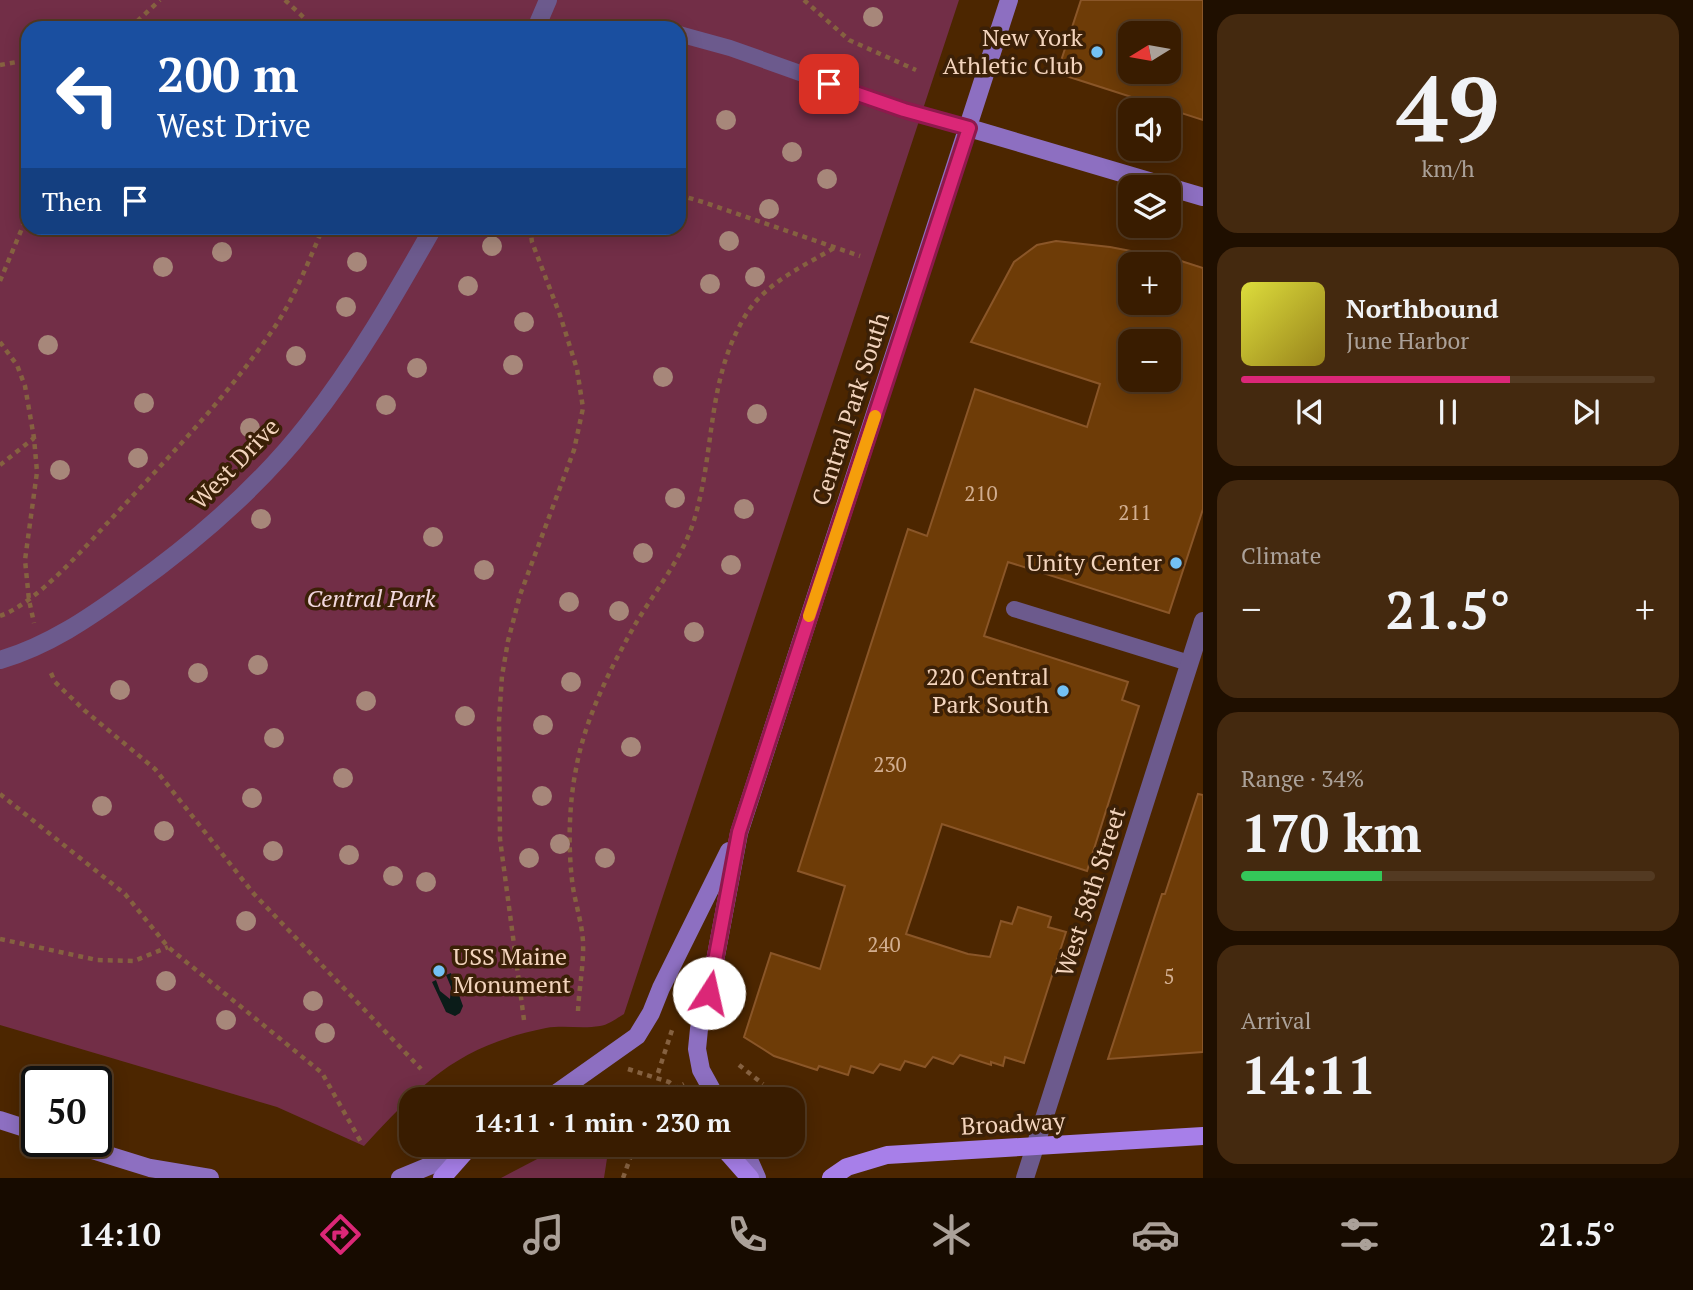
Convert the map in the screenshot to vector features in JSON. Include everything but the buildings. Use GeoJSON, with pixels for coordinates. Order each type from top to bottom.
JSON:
{"type":"FeatureCollection","features":[{"type":"Feature","properties":{"kind":"main road","name":"Central Park South"},"geometry":{"type":"LineString","coordinates":[[710,1087],[701,1070],[697,1049],[699,1029],[709,993],[739,832],[1009,0]]}},
{"type":"Feature","properties":{"kind":"main road"},"geometry":{"type":"LineString","coordinates":[[969,128],[1128,175]]}},
{"type":"Feature","properties":{"kind":"main road"},"geometry":{"type":"LineString","coordinates":[[1181,191],[1203,197]]}},
{"type":"Feature","properties":{"kind":"main road","name":"Central Park South"},"geometry":{"type":"LineString","coordinates":[[565,1087],[637,1036],[645,1025],[739,832]]}},
{"type":"Feature","properties":{"kind":"main road"},"geometry":{"type":"LineString","coordinates":[[0,1120],[21,1127]]}},
{"type":"Feature","properties":{"kind":"main road","name":"Broadway"},"geometry":{"type":"LineString","coordinates":[[831,1178],[847,1167],[887,1155],[1203,1136]]}},
{"type":"Feature","properties":{"kind":"main road"},"geometry":{"type":"LineString","coordinates":[[112,1156],[150,1168],[211,1178]]}},
{"type":"Feature","properties":{"kind":"main road"},"geometry":{"type":"LineString","coordinates":[[401,1178],[448,1157]]}},
{"type":"Feature","properties":{"kind":"main road"},"geometry":{"type":"LineString","coordinates":[[442,1178],[460,1157]]}},
{"type":"Feature","properties":{"kind":"main road"},"geometry":{"type":"LineString","coordinates":[[731,1157],[750,1178]]}},
{"type":"Feature","properties":{"kind":"main road"},"geometry":{"type":"LineString","coordinates":[[747,1157],[757,1178]]}},
{"type":"Feature","properties":{"kind":"street"},"geometry":{"type":"LineString","coordinates":[[543,21],[548,0]]}},
{"type":"Feature","properties":{"kind":"street","name":"West Drive"},"geometry":{"type":"LineString","coordinates":[[0,660],[40,645],[96,613],[160,567],[233,505],[306,426],[336,386],[429,235]]}},
{"type":"Feature","properties":{"kind":"street","name":"West 58th Street"},"geometry":{"type":"LineString","coordinates":[[1025,1178],[1203,621]]}},
{"type":"Feature","properties":{"kind":"lane"},"geometry":{"type":"LineString","coordinates":[[686,36],[718,44],[904,110],[969,128]]}},
{"type":"Feature","properties":{"kind":"lane"},"geometry":{"type":"LineString","coordinates":[[1014,609],[1189,663]]}},
{"type":"Feature","properties":{"kind":"path"},"geometry":{"type":"LineString","coordinates":[[138,21],[160,0]]}},
{"type":"Feature","properties":{"kind":"path"},"geometry":{"type":"LineString","coordinates":[[285,0],[308,21]]}},
{"type":"Feature","properties":{"kind":"path"},"geometry":{"type":"LineString","coordinates":[[804,0],[849,40],[916,70]]}},
{"type":"Feature","properties":{"kind":"path"},"geometry":{"type":"LineString","coordinates":[[0,65],[21,61]]}},
{"type":"Feature","properties":{"kind":"path"},"geometry":{"type":"LineString","coordinates":[[686,197],[860,256]]}},
{"type":"Feature","properties":{"kind":"path"},"geometry":{"type":"LineString","coordinates":[[0,281],[21,231]]}},
{"type":"Feature","properties":{"kind":"path"},"geometry":{"type":"LineString","coordinates":[[0,616],[29,600],[83,549],[168,458],[241,372],[275,326],[320,235]]}},
{"type":"Feature","properties":{"kind":"path"},"geometry":{"type":"LineString","coordinates":[[524,1020],[500,839],[499,721],[502,676],[520,595],[574,450],[583,408],[578,369],[531,235]]}},
{"type":"Feature","properties":{"kind":"path"},"geometry":{"type":"LineString","coordinates":[[578,1011],[583,942],[571,879],[570,837],[576,769],[583,739],[619,657],[683,547],[695,518],[708,459],[715,395],[730,343],[745,315],[779,280],[834,248]]}},
{"type":"Feature","properties":{"kind":"path"},"geometry":{"type":"LineString","coordinates":[[0,342],[17,365],[25,386],[34,438],[37,472],[25,560],[35,627]]}},
{"type":"Feature","properties":{"kind":"path"},"geometry":{"type":"LineString","coordinates":[[0,465],[34,438]]}},
{"type":"Feature","properties":{"kind":"path"},"geometry":{"type":"LineString","coordinates":[[51,673],[55,681],[84,710],[155,769],[254,894],[421,1069]]}},
{"type":"Feature","properties":{"kind":"path"},"geometry":{"type":"LineString","coordinates":[[0,794],[125,894],[169,947],[322,1073],[361,1142]]}},
{"type":"Feature","properties":{"kind":"path"},"geometry":{"type":"LineString","coordinates":[[0,939],[97,960],[134,961],[169,947]]}},
{"type":"Feature","properties":{"kind":"path"},"geometry":{"type":"LineString","coordinates":[[658,1073],[675,1020]]}},
{"type":"Feature","properties":{"kind":"path"},"geometry":{"type":"LineString","coordinates":[[614,1053],[628,1069],[669,1082],[675,1087]]}},
{"type":"Feature","properties":{"kind":"path"},"geometry":{"type":"LineString","coordinates":[[739,1065],[763,1084]]}},
{"type":"Feature","properties":{"kind":"path"},"geometry":{"type":"LineString","coordinates":[[623,1178],[631,1157]]}},
{"type":"Feature","properties":{"kind":"green space","name":"Central Park"},"geometry":{"type":"Polygon","coordinates":[[[0,0],[959,0],[624,1014],[600,1026],[553,1027],[515,1036],[465,1056],[422,1087],[399,1087],[399,1109],[364,1146],[277,1107],[0,1025],[0,0]]]}},
{"type":"Feature","properties":{"kind":"green space"},"geometry":{"type":"Polygon","coordinates":[[[541,1157],[607,1157],[604,1178],[501,1178],[541,1157]]]}},
{"type":"Feature","properties":{"kind":"shaded area"},"geometry":{"type":"Polygon","coordinates":[[[451,973],[463,1006],[455,1016],[446,1012],[432,982],[436,980],[440,991],[450,999],[451,987],[446,975],[451,973]]]}},
{"type":"Feature","properties":{"kind":"slow traffic"},"geometry":{"type":"LineString","coordinates":[[809,616],[875,416]]}},
{"type":"Feature","properties":{"kind":"place","name":"New York Athletic Club"},"geometry":{"type":"Point","coordinates":[1097,52]}},
{"type":"Feature","properties":{"kind":"place","name":"Unity Center"},"geometry":{"type":"Point","coordinates":[1176,563]}},
{"type":"Feature","properties":{"kind":"place","name":"220 Central Park South"},"geometry":{"type":"Point","coordinates":[1063,691]}},
{"type":"Feature","properties":{"kind":"place","name":"USS Maine Monument"},"geometry":{"type":"Point","coordinates":[439,971]}},
{"type":"Feature","properties":{"kind":"route"},"geometry":{"type":"LineString","coordinates":[[709,993],[739,832],[969,128],[904,110],[829,84]]}}]}
